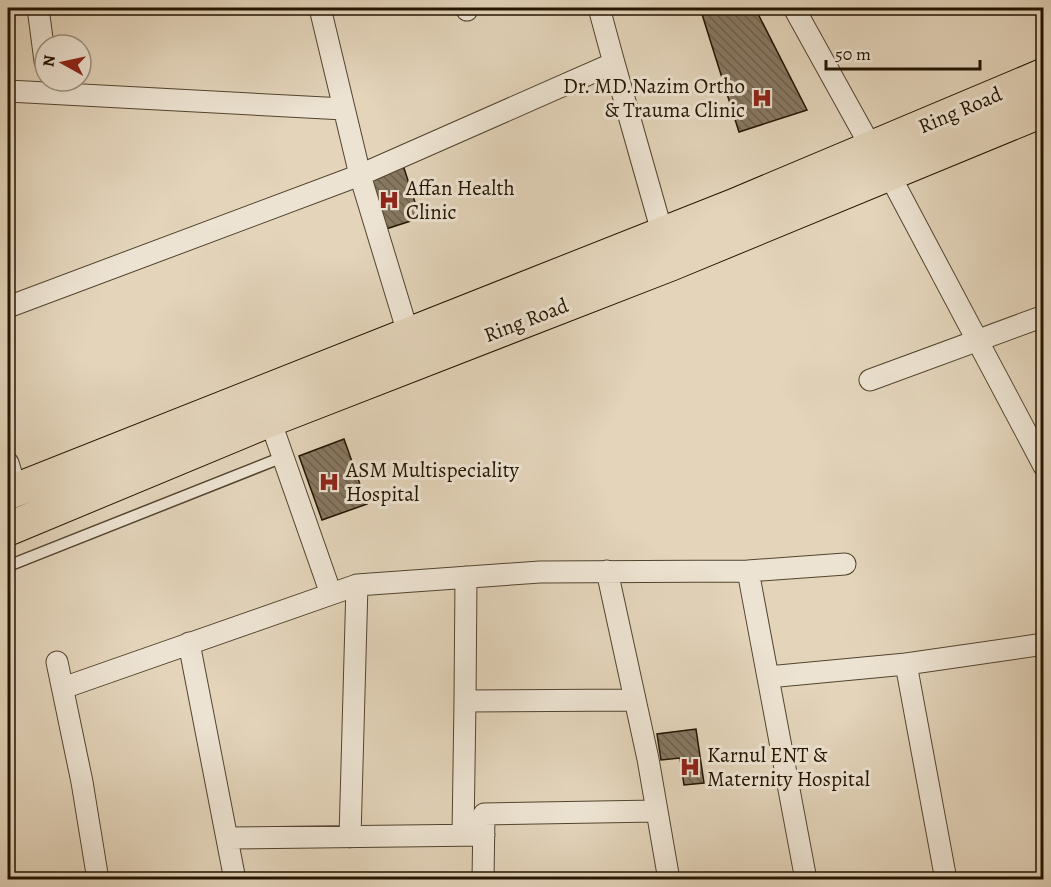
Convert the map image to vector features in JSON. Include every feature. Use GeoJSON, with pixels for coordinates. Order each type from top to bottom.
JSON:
{"type":"FeatureCollection","features":[{"type":"Feature","properties":{"kind":"highway","name":"Ring Road"},"geometry":{"type":"LineString","coordinates":[[10,482],[408,333],[735,205],[1044,75]]}},
{"type":"Feature","properties":{"kind":"highway","name":"Ring Road"},"geometry":{"type":"LineString","coordinates":[[8,529],[270,420],[671,264],[1044,110]]}},
{"type":"Feature","properties":{"kind":"street"},"geometry":{"type":"LineString","coordinates":[[38,8],[41,33]]}},
{"type":"Feature","properties":{"kind":"street"},"geometry":{"type":"LineString","coordinates":[[320,8],[360,175],[408,333]]}},
{"type":"Feature","properties":{"kind":"street"},"geometry":{"type":"LineString","coordinates":[[599,8],[662,232]]}},
{"type":"Feature","properties":{"kind":"street"},"geometry":{"type":"LineString","coordinates":[[794,8],[871,147],[889,174],[1044,466]]}},
{"type":"Feature","properties":{"kind":"street"},"geometry":{"type":"LineString","coordinates":[[8,307],[360,175],[614,63]]}},
{"type":"Feature","properties":{"kind":"street"},"geometry":{"type":"LineString","coordinates":[[8,91],[33,88]]}},
{"type":"Feature","properties":{"kind":"street"},"geometry":{"type":"LineString","coordinates":[[93,90],[344,109]]}},
{"type":"Feature","properties":{"kind":"street"},"geometry":{"type":"LineString","coordinates":[[870,380],[1044,316]]}},
{"type":"Feature","properties":{"kind":"street"},"geometry":{"type":"LineString","coordinates":[[270,420],[331,594]]}},
{"type":"Feature","properties":{"kind":"street"},"geometry":{"type":"LineString","coordinates":[[63,688],[357,585],[540,572],[748,571],[845,564]]}},
{"type":"Feature","properties":{"kind":"street"},"geometry":{"type":"LineString","coordinates":[[607,571],[635,700],[669,879]]}},
{"type":"Feature","properties":{"kind":"street"},"geometry":{"type":"LineString","coordinates":[[748,571],[806,879]]}},
{"type":"Feature","properties":{"kind":"street"},"geometry":{"type":"LineString","coordinates":[[462,836],[466,577]]}},
{"type":"Feature","properties":{"kind":"street"},"geometry":{"type":"LineString","coordinates":[[350,837],[357,585]]}},
{"type":"Feature","properties":{"kind":"street"},"geometry":{"type":"LineString","coordinates":[[189,644],[235,879]]}},
{"type":"Feature","properties":{"kind":"street"},"geometry":{"type":"LineString","coordinates":[[768,677],[1042,650]]}},
{"type":"Feature","properties":{"kind":"street"},"geometry":{"type":"LineString","coordinates":[[57,662],[82,782],[98,879]]}},
{"type":"Feature","properties":{"kind":"street"},"geometry":{"type":"LineString","coordinates":[[906,664],[945,879]]}},
{"type":"Feature","properties":{"kind":"street"},"geometry":{"type":"LineString","coordinates":[[465,701],[635,700]]}},
{"type":"Feature","properties":{"kind":"street"},"geometry":{"type":"LineString","coordinates":[[483,879],[484,814],[657,811]]}},
{"type":"Feature","properties":{"kind":"street"},"geometry":{"type":"LineString","coordinates":[[227,838],[484,835]]}},
{"type":"Feature","properties":{"kind":"lane"},"geometry":{"type":"LineString","coordinates":[[8,566],[283,457]]}},
{"type":"Feature","properties":{"kind":"building"},"geometry":{"type":"Polygon","coordinates":[[[711,8],[755,8],[807,110],[739,132],[701,11],[711,8]]]}},
{"type":"Feature","properties":{"kind":"building"},"geometry":{"type":"Polygon","coordinates":[[[403,165],[420,218],[383,230],[366,176],[403,165]]]}},
{"type":"Feature","properties":{"kind":"building"},"geometry":{"type":"Polygon","coordinates":[[[344,439],[367,504],[322,520],[299,456],[344,439]]]}},
{"type":"Feature","properties":{"kind":"building"},"geometry":{"type":"Polygon","coordinates":[[[696,729],[704,783],[684,785],[680,758],[661,760],[657,734],[696,729]]]}},
{"type":"Feature","properties":{"kind":"place","name":"Dr. MD.Nazim Ortho & Trauma Clinic"},"geometry":{"type":"Point","coordinates":[762,98]}},
{"type":"Feature","properties":{"kind":"place","name":"Affan Health Clinic"},"geometry":{"type":"Point","coordinates":[389,200]}},
{"type":"Feature","properties":{"kind":"place","name":"ASM Multispeciality Hospital"},"geometry":{"type":"Point","coordinates":[329,482]}},
{"type":"Feature","properties":{"kind":"place","name":"Karnul ENT & Maternity Hospital"},"geometry":{"type":"Point","coordinates":[690,767]}}]}
